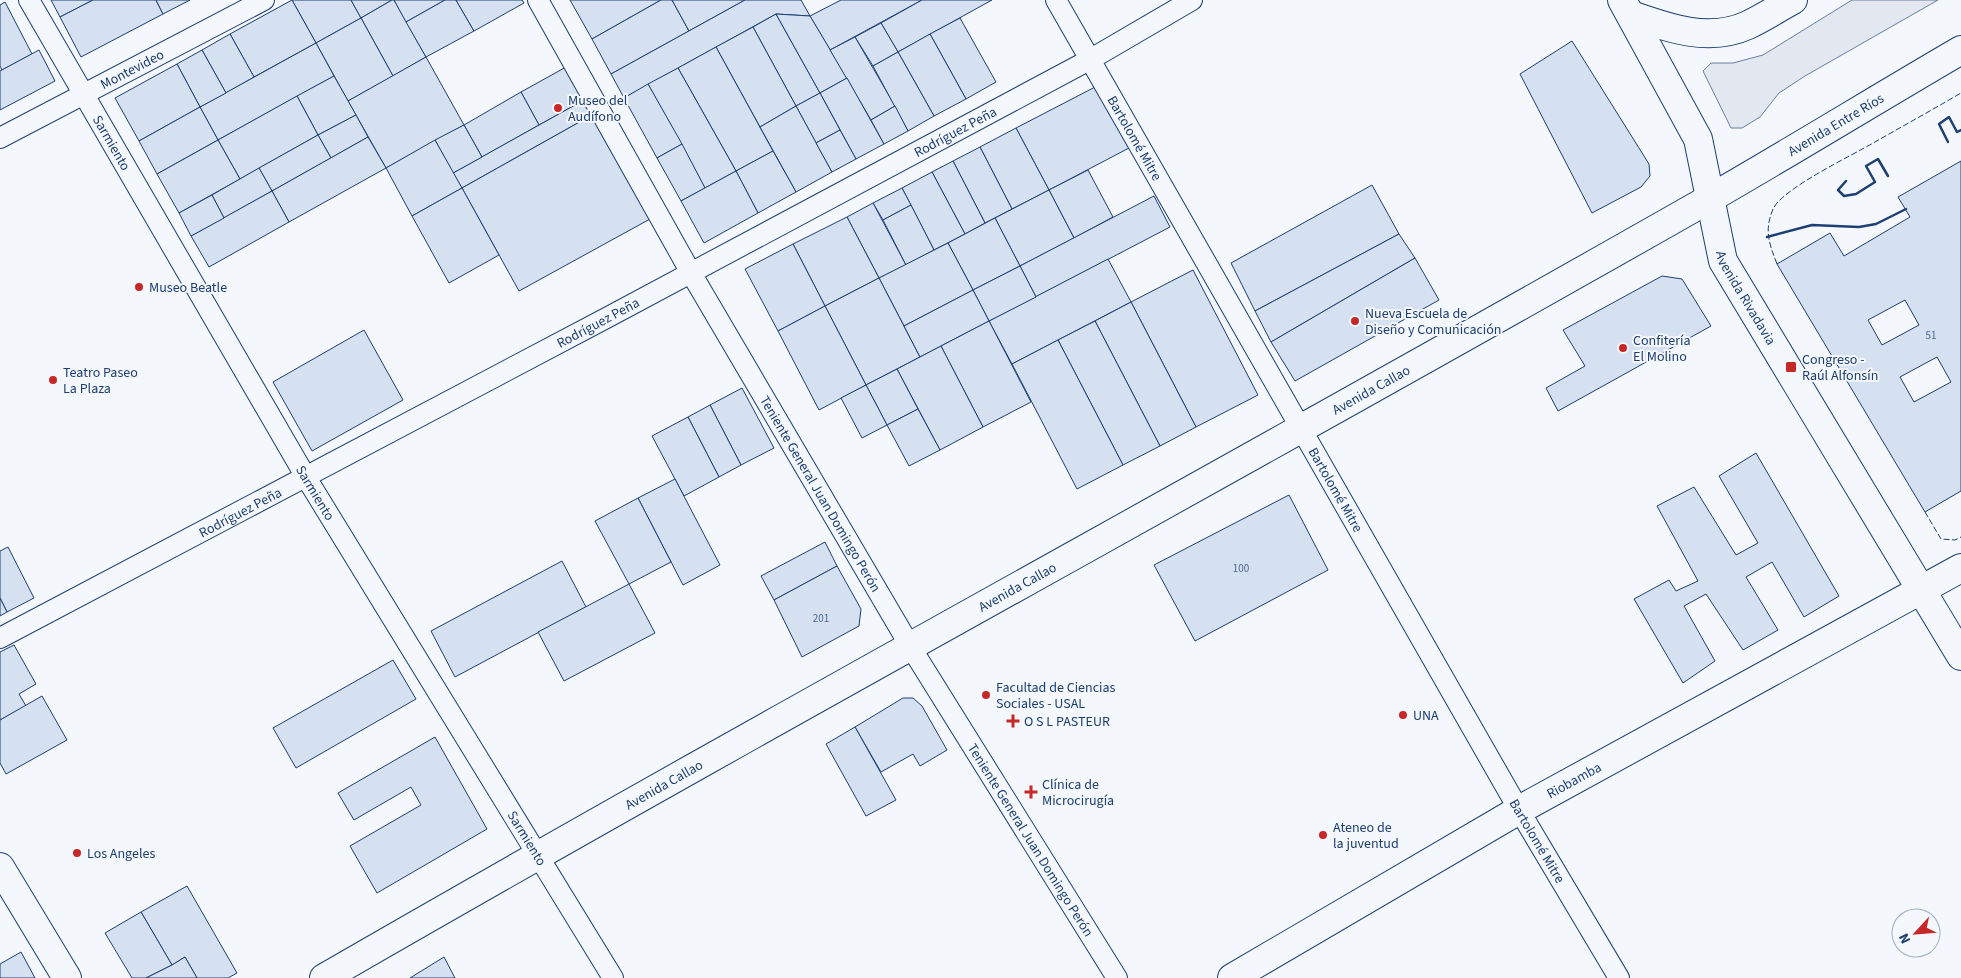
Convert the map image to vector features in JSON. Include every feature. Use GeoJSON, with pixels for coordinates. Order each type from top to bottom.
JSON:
{"type":"FeatureCollection","features":[{"type":"Feature","properties":{"kind":"main road"},"geometry":{"type":"LineString","coordinates":[[1626,8],[1675,30],[1694,33],[1719,32],[1747,25],[1792,0]]}},
{"type":"Feature","properties":{"kind":"main road","name":"Avenida Rivadavia"},"geometry":{"type":"LineString","coordinates":[[1626,8],[1698,139],[1723,261],[1961,656]]}},
{"type":"Feature","properties":{"kind":"main road","name":"Avenida Entre Ríos"},"geometry":{"type":"LineString","coordinates":[[1711,198],[1961,50]]}},
{"type":"Feature","properties":{"kind":"main road","name":"Avenida Callao"},"geometry":{"type":"LineString","coordinates":[[324,978],[910,646],[1711,198]]}},
{"type":"Feature","properties":{"kind":"main road","name":"Riobamba"},"geometry":{"type":"LineString","coordinates":[[1232,978],[1519,810],[1961,568]]}},
{"type":"Feature","properties":{"kind":"main road"},"geometry":{"type":"LineString","coordinates":[[0,867],[67,978]]}},
{"type":"Feature","properties":{"kind":"street","name":"Sarmiento"},"geometry":{"type":"LineString","coordinates":[[29,0],[307,479],[613,978]]}},
{"type":"Feature","properties":{"kind":"street","name":"Montevideo"},"geometry":{"type":"LineString","coordinates":[[0,138],[264,0]]}},
{"type":"Feature","properties":{"kind":"street","name":"Teniente General Juan Domingo Perón"},"geometry":{"type":"LineString","coordinates":[[538,0],[691,273],[910,646],[1116,978]]}},
{"type":"Feature","properties":{"kind":"street","name":"Bartolomé Mitre"},"geometry":{"type":"LineString","coordinates":[[1056,0],[1519,810],[1619,978]]}},
{"type":"Feature","properties":{"kind":"street","name":"Rodríguez Peña"},"geometry":{"type":"LineString","coordinates":[[0,638],[307,479],[458,396],[1091,59],[1192,0]]}},
{"type":"Feature","properties":{"kind":"shaded area"},"geometry":{"type":"Polygon","coordinates":[[[1852,0],[1938,0],[1805,76],[1779,93],[1760,117],[1742,128],[1731,128],[1703,71],[1711,63],[1733,63],[1763,55],[1852,0]]]}},
{"type":"Feature","properties":{"kind":"building"},"geometry":{"type":"Polygon","coordinates":[[[51,0],[93,0],[60,17],[51,0]]]}},
{"type":"Feature","properties":{"kind":"building"},"geometry":{"type":"Polygon","coordinates":[[[93,0],[156,0],[163,14],[81,57],[60,17],[93,0]]]}},
{"type":"Feature","properties":{"kind":"building"},"geometry":{"type":"Polygon","coordinates":[[[156,0],[190,0],[163,14],[156,0]]]}},
{"type":"Feature","properties":{"kind":"building"},"geometry":{"type":"Polygon","coordinates":[[[292,0],[351,0],[361,18],[316,43],[292,0]]]}},
{"type":"Feature","properties":{"kind":"building"},"geometry":{"type":"Polygon","coordinates":[[[292,0],[316,43],[254,77],[230,34],[292,0]]]}},
{"type":"Feature","properties":{"kind":"building"},"geometry":{"type":"Polygon","coordinates":[[[351,0],[392,0],[361,18],[351,0]]]}},
{"type":"Feature","properties":{"kind":"building"},"geometry":{"type":"Polygon","coordinates":[[[394,0],[426,57],[393,76],[361,18],[394,0]]]}},
{"type":"Feature","properties":{"kind":"building"},"geometry":{"type":"Polygon","coordinates":[[[394,0],[445,0],[406,22],[394,0]]]}},
{"type":"Feature","properties":{"kind":"building"},"geometry":{"type":"Polygon","coordinates":[[[445,0],[456,0],[474,31],[426,57],[406,22],[445,0]]]}},
{"type":"Feature","properties":{"kind":"building"},"geometry":{"type":"Polygon","coordinates":[[[456,0],[522,0],[524,3],[474,31],[456,0]]]}},
{"type":"Feature","properties":{"kind":"building"},"geometry":{"type":"Polygon","coordinates":[[[570,0],[661,0],[592,39],[570,0]]]}},
{"type":"Feature","properties":{"kind":"building"},"geometry":{"type":"Polygon","coordinates":[[[661,0],[672,0],[689,31],[611,74],[592,39],[661,0]]]}},
{"type":"Feature","properties":{"kind":"building"},"geometry":{"type":"Polygon","coordinates":[[[672,0],[745,0],[689,31],[672,0]]]}},
{"type":"Feature","properties":{"kind":"building"},"geometry":{"type":"Polygon","coordinates":[[[745,0],[801,0],[810,16],[776,14],[624,98],[611,74],[745,0]]]}},
{"type":"Feature","properties":{"kind":"building"},"geometry":{"type":"Polygon","coordinates":[[[841,0],[922,0],[830,50],[810,16],[841,0]]]}},
{"type":"Feature","properties":{"kind":"building"},"geometry":{"type":"Polygon","coordinates":[[[922,0],[992,0],[898,52],[881,23],[922,0]]]}},
{"type":"Feature","properties":{"kind":"building"},"geometry":{"type":"Polygon","coordinates":[[[5,2],[32,54],[2,70],[0,66],[0,5],[5,2]]]}},
{"type":"Feature","properties":{"kind":"building"},"geometry":{"type":"Polygon","coordinates":[[[776,14],[820,93],[796,106],[753,27],[776,14]]]}},
{"type":"Feature","properties":{"kind":"building"},"geometry":{"type":"Polygon","coordinates":[[[776,14],[810,16],[847,78],[820,93],[776,14]]]}},
{"type":"Feature","properties":{"kind":"building"},"geometry":{"type":"Polygon","coordinates":[[[361,18],[393,76],[348,101],[316,43],[361,18]]]}},
{"type":"Feature","properties":{"kind":"building"},"geometry":{"type":"Polygon","coordinates":[[[960,18],[996,82],[966,99],[930,34],[960,18]]]}},
{"type":"Feature","properties":{"kind":"building"},"geometry":{"type":"Polygon","coordinates":[[[881,23],[898,52],[873,66],[855,37],[881,23]]]}},
{"type":"Feature","properties":{"kind":"building"},"geometry":{"type":"Polygon","coordinates":[[[753,27],[796,106],[760,127],[716,47],[753,27]]]}},
{"type":"Feature","properties":{"kind":"building"},"geometry":{"type":"Polygon","coordinates":[[[230,34],[254,77],[226,93],[202,50],[230,34]]]}},
{"type":"Feature","properties":{"kind":"building"},"geometry":{"type":"Polygon","coordinates":[[[930,34],[966,99],[934,116],[898,52],[930,34]]]}},
{"type":"Feature","properties":{"kind":"building"},"geometry":{"type":"Polygon","coordinates":[[[855,37],[895,106],[871,120],[830,50],[855,37]]]}},
{"type":"Feature","properties":{"kind":"building"},"geometry":{"type":"Polygon","coordinates":[[[1572,41],[1649,164],[1650,176],[1641,187],[1592,213],[1520,74],[1572,41]]]}},
{"type":"Feature","properties":{"kind":"building"},"geometry":{"type":"Polygon","coordinates":[[[316,43],[334,76],[218,140],[200,107],[316,43]]]}},
{"type":"Feature","properties":{"kind":"building"},"geometry":{"type":"Polygon","coordinates":[[[716,47],[773,151],[736,171],[678,68],[716,47]]]}},
{"type":"Feature","properties":{"kind":"building"},"geometry":{"type":"Polygon","coordinates":[[[39,50],[55,81],[0,110],[0,71],[39,50]]]}},
{"type":"Feature","properties":{"kind":"building"},"geometry":{"type":"Polygon","coordinates":[[[202,50],[226,93],[200,107],[177,64],[202,50]]]}},
{"type":"Feature","properties":{"kind":"building"},"geometry":{"type":"Polygon","coordinates":[[[898,52],[934,116],[908,131],[873,66],[898,52]]]}},
{"type":"Feature","properties":{"kind":"building"},"geometry":{"type":"Polygon","coordinates":[[[426,57],[464,125],[386,168],[348,101],[426,57]]]}},
{"type":"Feature","properties":{"kind":"building"},"geometry":{"type":"Polygon","coordinates":[[[177,64],[200,107],[139,141],[115,98],[177,64]]]}},
{"type":"Feature","properties":{"kind":"building"},"geometry":{"type":"Polygon","coordinates":[[[566,67],[584,100],[539,125],[521,92],[566,67]]]}},
{"type":"Feature","properties":{"kind":"building"},"geometry":{"type":"Polygon","coordinates":[[[678,68],[736,171],[705,188],[648,84],[678,68]]]}},
{"type":"Feature","properties":{"kind":"building"},"geometry":{"type":"Polygon","coordinates":[[[334,76],[356,115],[318,135],[297,96],[334,76]]]}},
{"type":"Feature","properties":{"kind":"building"},"geometry":{"type":"Polygon","coordinates":[[[847,78],[884,144],[856,159],[820,93],[847,78]]]}},
{"type":"Feature","properties":{"kind":"building"},"geometry":{"type":"Polygon","coordinates":[[[648,84],[682,144],[657,158],[624,98],[648,84]]]}},
{"type":"Feature","properties":{"kind":"building"},"geometry":{"type":"Polygon","coordinates":[[[1097,86],[1129,148],[1049,190],[1016,128],[1097,86]]]}},
{"type":"Feature","properties":{"kind":"building"},"geometry":{"type":"Polygon","coordinates":[[[521,92],[539,125],[482,157],[464,125],[521,92]]]}},
{"type":"Feature","properties":{"kind":"building"},"geometry":{"type":"Polygon","coordinates":[[[820,93],[840,130],[816,143],[796,106],[820,93]]]}},
{"type":"Feature","properties":{"kind":"building"},"geometry":{"type":"Polygon","coordinates":[[[297,96],[318,135],[240,179],[218,140],[297,96]]]}},
{"type":"Feature","properties":{"kind":"building"},"geometry":{"type":"Polygon","coordinates":[[[584,100],[592,115],[462,188],[453,173],[584,100]]]}},
{"type":"Feature","properties":{"kind":"building"},"geometry":{"type":"Polygon","coordinates":[[[796,106],[832,172],[796,192],[760,127],[796,106]]]}},
{"type":"Feature","properties":{"kind":"building"},"geometry":{"type":"Polygon","coordinates":[[[895,106],[908,131],[884,144],[871,120],[895,106]]]}},
{"type":"Feature","properties":{"kind":"building"},"geometry":{"type":"Polygon","coordinates":[[[200,107],[218,140],[157,174],[139,141],[200,107]]]}},
{"type":"Feature","properties":{"kind":"building"},"geometry":{"type":"Polygon","coordinates":[[[356,115],[368,137],[331,158],[318,135],[356,115]]]}},
{"type":"Feature","properties":{"kind":"building"},"geometry":{"type":"Polygon","coordinates":[[[592,115],[650,219],[519,291],[462,188],[592,115]]]}},
{"type":"Feature","properties":{"kind":"building"},"geometry":{"type":"Polygon","coordinates":[[[464,125],[482,157],[453,173],[435,140],[464,125]]]}},
{"type":"Feature","properties":{"kind":"building"},"geometry":{"type":"Polygon","coordinates":[[[1016,128],[1049,190],[1012,209],[980,147],[1016,128]]]}},
{"type":"Feature","properties":{"kind":"building"},"geometry":{"type":"Polygon","coordinates":[[[840,130],[856,159],[832,172],[816,143],[840,130]]]}},
{"type":"Feature","properties":{"kind":"building"},"geometry":{"type":"Polygon","coordinates":[[[318,135],[331,158],[272,191],[259,168],[318,135]]]}},
{"type":"Feature","properties":{"kind":"building"},"geometry":{"type":"Polygon","coordinates":[[[368,137],[386,168],[289,222],[272,191],[368,137]]]}},
{"type":"Feature","properties":{"kind":"building"},"geometry":{"type":"Polygon","coordinates":[[[218,140],[240,179],[179,213],[157,174],[218,140]]]}},
{"type":"Feature","properties":{"kind":"building"},"geometry":{"type":"Polygon","coordinates":[[[435,140],[462,188],[412,216],[386,168],[435,140]]]}},
{"type":"Feature","properties":{"kind":"building"},"geometry":{"type":"Polygon","coordinates":[[[682,144],[705,188],[681,201],[657,158],[682,144]]]}},
{"type":"Feature","properties":{"kind":"building"},"geometry":{"type":"Polygon","coordinates":[[[980,147],[1012,209],[985,223],[953,161],[980,147]]]}},
{"type":"Feature","properties":{"kind":"building"},"geometry":{"type":"Polygon","coordinates":[[[773,151],[796,192],[758,213],[736,171],[773,151]]]}},
{"type":"Feature","properties":{"kind":"building"},"geometry":{"type":"Polygon","coordinates":[[[953,161],[985,223],[965,234],[932,172],[953,161]]]}},
{"type":"Feature","properties":{"kind":"building"},"geometry":{"type":"Polygon","coordinates":[[[1961,161],[1961,491],[1925,512],[1777,264],[1830,233],[1844,256],[1910,217],[1898,197],[1961,161]],[[1905,300],[1868,320],[1882,345],[1919,325],[1905,300]],[[1937,357],[1900,377],[1914,402],[1951,382],[1937,357]]]}},
{"type":"Feature","properties":{"kind":"building"},"geometry":{"type":"Polygon","coordinates":[[[259,168],[272,191],[224,218],[212,195],[259,168]]]}},
{"type":"Feature","properties":{"kind":"building"},"geometry":{"type":"Polygon","coordinates":[[[1088,170],[1113,217],[1074,238],[1049,190],[1088,170]]]}},
{"type":"Feature","properties":{"kind":"building"},"geometry":{"type":"Polygon","coordinates":[[[736,171],[758,213],[704,243],[681,201],[736,171]]]}},
{"type":"Feature","properties":{"kind":"building"},"geometry":{"type":"Polygon","coordinates":[[[932,172],[965,234],[934,250],[902,188],[932,172]]]}},
{"type":"Feature","properties":{"kind":"building"},"geometry":{"type":"Polygon","coordinates":[[[1372,185],[1399,234],[1255,311],[1231,263],[1372,185]]]}},
{"type":"Feature","properties":{"kind":"building"},"geometry":{"type":"Polygon","coordinates":[[[462,188],[499,255],[449,283],[412,216],[462,188]]]}},
{"type":"Feature","properties":{"kind":"building"},"geometry":{"type":"Polygon","coordinates":[[[902,188],[911,205],[883,220],[873,203],[902,188]]]}},
{"type":"Feature","properties":{"kind":"building"},"geometry":{"type":"Polygon","coordinates":[[[1049,190],[1074,238],[1020,266],[995,218],[1049,190]]]}},
{"type":"Feature","properties":{"kind":"building"},"geometry":{"type":"Polygon","coordinates":[[[272,191],[289,222],[209,267],[191,236],[272,191]]]}},
{"type":"Feature","properties":{"kind":"building"},"geometry":{"type":"Polygon","coordinates":[[[212,195],[224,218],[191,236],[179,213],[212,195]]]}},
{"type":"Feature","properties":{"kind":"building"},"geometry":{"type":"Polygon","coordinates":[[[1154,196],[1170,227],[1036,297],[1020,266],[1154,196]]]}},
{"type":"Feature","properties":{"kind":"building"},"geometry":{"type":"Polygon","coordinates":[[[873,203],[906,265],[879,278],[847,217],[873,203]]]}},
{"type":"Feature","properties":{"kind":"building"},"geometry":{"type":"Polygon","coordinates":[[[911,205],[934,250],[906,265],[883,220],[911,205]]]}},
{"type":"Feature","properties":{"kind":"building"},"geometry":{"type":"Polygon","coordinates":[[[847,217],[879,278],[825,306],[793,244],[847,217]]]}},
{"type":"Feature","properties":{"kind":"building"},"geometry":{"type":"Polygon","coordinates":[[[995,218],[1020,266],[973,290],[948,243],[995,218]]]}},
{"type":"Feature","properties":{"kind":"building"},"geometry":{"type":"Polygon","coordinates":[[[1399,234],[1415,258],[1271,342],[1255,311],[1399,234]]]}},
{"type":"Feature","properties":{"kind":"building"},"geometry":{"type":"Polygon","coordinates":[[[948,243],[973,290],[904,326],[879,278],[948,243]]]}},
{"type":"Feature","properties":{"kind":"building"},"geometry":{"type":"Polygon","coordinates":[[[793,244],[825,306],[778,331],[745,269],[793,244]]]}},
{"type":"Feature","properties":{"kind":"building","name":"Nueva Escuela de Diseño y Comunicación"},"geometry":{"type":"Polygon","coordinates":[[[1415,258],[1439,300],[1295,381],[1271,342],[1415,258]]]}},
{"type":"Feature","properties":{"kind":"building"},"geometry":{"type":"Polygon","coordinates":[[[1108,259],[1131,302],[1012,364],[989,321],[1108,259]]]}},
{"type":"Feature","properties":{"kind":"building"},"geometry":{"type":"Polygon","coordinates":[[[1020,266],[1036,297],[989,321],[973,290],[1020,266]]]}},
{"type":"Feature","properties":{"kind":"building"},"geometry":{"type":"Polygon","coordinates":[[[1193,270],[1258,395],[1196,427],[1131,302],[1193,270]]]}},
{"type":"Feature","properties":{"kind":"building","name":"Confitería El Molino"},"geometry":{"type":"Polygon","coordinates":[[[1662,276],[1682,279],[1711,326],[1558,411],[1546,388],[1585,366],[1563,330],[1662,276]]]}},
{"type":"Feature","properties":{"kind":"building"},"geometry":{"type":"Polygon","coordinates":[[[879,278],[920,357],[866,385],[825,306],[879,278]]]}},
{"type":"Feature","properties":{"kind":"building"},"geometry":{"type":"Polygon","coordinates":[[[973,290],[989,321],[920,357],[904,326],[973,290]]]}},
{"type":"Feature","properties":{"kind":"building"},"geometry":{"type":"Polygon","coordinates":[[[1131,302],[1196,427],[1160,446],[1095,321],[1131,302]]]}},
{"type":"Feature","properties":{"kind":"building"},"geometry":{"type":"Polygon","coordinates":[[[825,306],[866,385],[819,410],[778,331],[825,306]]]}},
{"type":"Feature","properties":{"kind":"building"},"geometry":{"type":"Polygon","coordinates":[[[989,321],[1031,402],[983,427],[941,346],[989,321]]]}},
{"type":"Feature","properties":{"kind":"building"},"geometry":{"type":"Polygon","coordinates":[[[1095,321],[1160,446],[1123,465],[1058,340],[1095,321]]]}},
{"type":"Feature","properties":{"kind":"building"},"geometry":{"type":"Polygon","coordinates":[[[364,330],[403,400],[312,451],[273,382],[364,330]]]}},
{"type":"Feature","properties":{"kind":"building"},"geometry":{"type":"Polygon","coordinates":[[[1058,340],[1123,465],[1077,489],[1012,364],[1058,340]]]}},
{"type":"Feature","properties":{"kind":"building"},"geometry":{"type":"Polygon","coordinates":[[[941,346],[983,427],[940,450],[897,369],[941,346]]]}},
{"type":"Feature","properties":{"kind":"building"},"geometry":{"type":"Polygon","coordinates":[[[897,369],[918,409],[887,425],[866,385],[897,369]]]}},
{"type":"Feature","properties":{"kind":"building"},"geometry":{"type":"Polygon","coordinates":[[[866,385],[887,425],[862,438],[841,398],[866,385]]]}},
{"type":"Feature","properties":{"kind":"building"},"geometry":{"type":"Polygon","coordinates":[[[742,388],[774,448],[741,465],[710,405],[742,388]]]}},
{"type":"Feature","properties":{"kind":"building"},"geometry":{"type":"Polygon","coordinates":[[[710,405],[741,465],[719,477],[688,417],[710,405]]]}},
{"type":"Feature","properties":{"kind":"building"},"geometry":{"type":"Polygon","coordinates":[[[918,409],[940,450],[909,466],[887,425],[918,409]]]}},
{"type":"Feature","properties":{"kind":"building"},"geometry":{"type":"Polygon","coordinates":[[[688,417],[719,477],[684,496],[652,436],[688,417]]]}},
{"type":"Feature","properties":{"kind":"building"},"geometry":{"type":"Polygon","coordinates":[[[1756,453],[1839,596],[1804,617],[1772,562],[1746,577],[1778,630],[1743,650],[1706,594],[1684,606],[1715,661],[1683,683],[1634,599],[1669,580],[1676,591],[1698,581],[1657,506],[1694,487],[1736,555],[1758,543],[1719,476],[1756,453]]]}},
{"type":"Feature","properties":{"kind":"building"},"geometry":{"type":"Polygon","coordinates":[[[675,479],[720,565],[683,585],[638,498],[675,479]]]}},
{"type":"Feature","properties":{"kind":"building"},"geometry":{"type":"Polygon","coordinates":[[[1289,495],[1328,570],[1195,641],[1154,565],[1289,495]]]}},
{"type":"Feature","properties":{"kind":"building"},"geometry":{"type":"Polygon","coordinates":[[[638,498],[671,562],[629,584],[595,521],[638,498]]]}},
{"type":"Feature","properties":{"kind":"building"},"geometry":{"type":"Polygon","coordinates":[[[825,542],[837,566],[774,600],[761,576],[825,542]]]}},
{"type":"Feature","properties":{"kind":"building"},"geometry":{"type":"Polygon","coordinates":[[[8,547],[34,598],[7,612],[0,598],[0,551],[8,547]]]}},
{"type":"Feature","properties":{"kind":"building"},"geometry":{"type":"Polygon","coordinates":[[[562,561],[586,607],[455,677],[431,631],[562,561]]]}},
{"type":"Feature","properties":{"kind":"building"},"geometry":{"type":"Polygon","coordinates":[[[837,566],[861,609],[859,626],[802,657],[774,600],[837,566]]]}},
{"type":"Feature","properties":{"kind":"building"},"geometry":{"type":"Polygon","coordinates":[[[629,584],[655,633],[564,681],[538,632],[629,584]]]}},
{"type":"Feature","properties":{"kind":"building"},"geometry":{"type":"Polygon","coordinates":[[[0,598],[7,612],[0,616],[0,598]]]}},
{"type":"Feature","properties":{"kind":"building"},"geometry":{"type":"Polygon","coordinates":[[[14,645],[36,684],[19,694],[26,706],[0,720],[0,652],[14,645]]]}},
{"type":"Feature","properties":{"kind":"building"},"geometry":{"type":"Polygon","coordinates":[[[393,660],[416,699],[296,768],[273,728],[393,660]]]}},
{"type":"Feature","properties":{"kind":"building"},"geometry":{"type":"Polygon","coordinates":[[[42,696],[67,740],[6,774],[0,763],[0,720],[42,696]]]}},
{"type":"Feature","properties":{"kind":"building"},"geometry":{"type":"Polygon","coordinates":[[[903,698],[913,698],[922,706],[947,750],[920,766],[913,754],[881,772],[855,727],[903,698]]]}},
{"type":"Feature","properties":{"kind":"building"},"geometry":{"type":"Polygon","coordinates":[[[855,727],[896,800],[866,816],[826,744],[855,727]]]}},
{"type":"Feature","properties":{"kind":"building"},"geometry":{"type":"Polygon","coordinates":[[[435,737],[487,829],[377,893],[350,846],[421,805],[411,787],[354,820],[338,793],[435,737]]]}},
{"type":"Feature","properties":{"kind":"building"},"geometry":{"type":"Polygon","coordinates":[[[187,886],[237,973],[228,978],[197,978],[185,957],[172,965],[141,912],[187,886]]]}},
{"type":"Feature","properties":{"kind":"building"},"geometry":{"type":"Polygon","coordinates":[[[141,912],[172,965],[146,978],[132,978],[105,933],[141,912]]]}},
{"type":"Feature","properties":{"kind":"building"},"geometry":{"type":"Polygon","coordinates":[[[21,952],[35,978],[0,978],[0,964],[21,952]]]}},
{"type":"Feature","properties":{"kind":"building"},"geometry":{"type":"Polygon","coordinates":[[[185,957],[197,978],[146,978],[172,965],[185,957]]]}},
{"type":"Feature","properties":{"kind":"building"},"geometry":{"type":"Polygon","coordinates":[[[444,957],[455,978],[410,978],[444,957]]]}},
{"type":"Feature","properties":{"kind":"fence"},"geometry":{"type":"LineString","coordinates":[[1777,264],[1768,231],[1770,217],[1779,201],[1820,172],[1961,93]]}},
{"type":"Feature","properties":{"kind":"fence"},"geometry":{"type":"LineString","coordinates":[[1925,512],[1941,539],[1955,540],[1961,537]]}},
{"type":"Feature","properties":{"kind":"wall"},"geometry":{"type":"LineString","coordinates":[[1948,142],[1939,124],[1949,117],[1957,132],[1961,130]]}},
{"type":"Feature","properties":{"kind":"wall"},"geometry":{"type":"LineString","coordinates":[[1846,181],[1838,190],[1844,196],[1856,194],[1875,182],[1866,166],[1878,159],[1888,176]]}},
{"type":"Feature","properties":{"kind":"wall"},"geometry":{"type":"LineString","coordinates":[[1767,237],[1812,225],[1859,227],[1876,224],[1906,209]]}},
{"type":"Feature","properties":{"kind":"place","name":"Museo del Audífono"},"geometry":{"type":"Point","coordinates":[558,108]}},
{"type":"Feature","properties":{"kind":"place","name":"Museo Beatle"},"geometry":{"type":"Point","coordinates":[139,287]}},
{"type":"Feature","properties":{"kind":"place","name":"Nueva Escuela de Diseño y Comunicación"},"geometry":{"type":"Point","coordinates":[1355,321]}},
{"type":"Feature","properties":{"kind":"place","name":"Confitería El Molino"},"geometry":{"type":"Point","coordinates":[1623,348]}},
{"type":"Feature","properties":{"kind":"place","name":"Congreso - Raúl Alfonsín"},"geometry":{"type":"Point","coordinates":[1791,367]}},
{"type":"Feature","properties":{"kind":"place","name":"Teatro Paseo La Plaza"},"geometry":{"type":"Point","coordinates":[53,380]}},
{"type":"Feature","properties":{"kind":"place","name":"Facultad de Ciencias Sociales - USAL"},"geometry":{"type":"Point","coordinates":[986,695]}},
{"type":"Feature","properties":{"kind":"place","name":"UNA"},"geometry":{"type":"Point","coordinates":[1403,715]}},
{"type":"Feature","properties":{"kind":"place","name":"O S L PASTEUR"},"geometry":{"type":"Point","coordinates":[1013,721]}},
{"type":"Feature","properties":{"kind":"place","name":"Clínica de Microcirugía"},"geometry":{"type":"Point","coordinates":[1031,792]}},
{"type":"Feature","properties":{"kind":"place","name":"Ateneo de la juventud"},"geometry":{"type":"Point","coordinates":[1323,835]}},
{"type":"Feature","properties":{"kind":"place","name":"Los Angeles"},"geometry":{"type":"Point","coordinates":[77,853]}}]}
